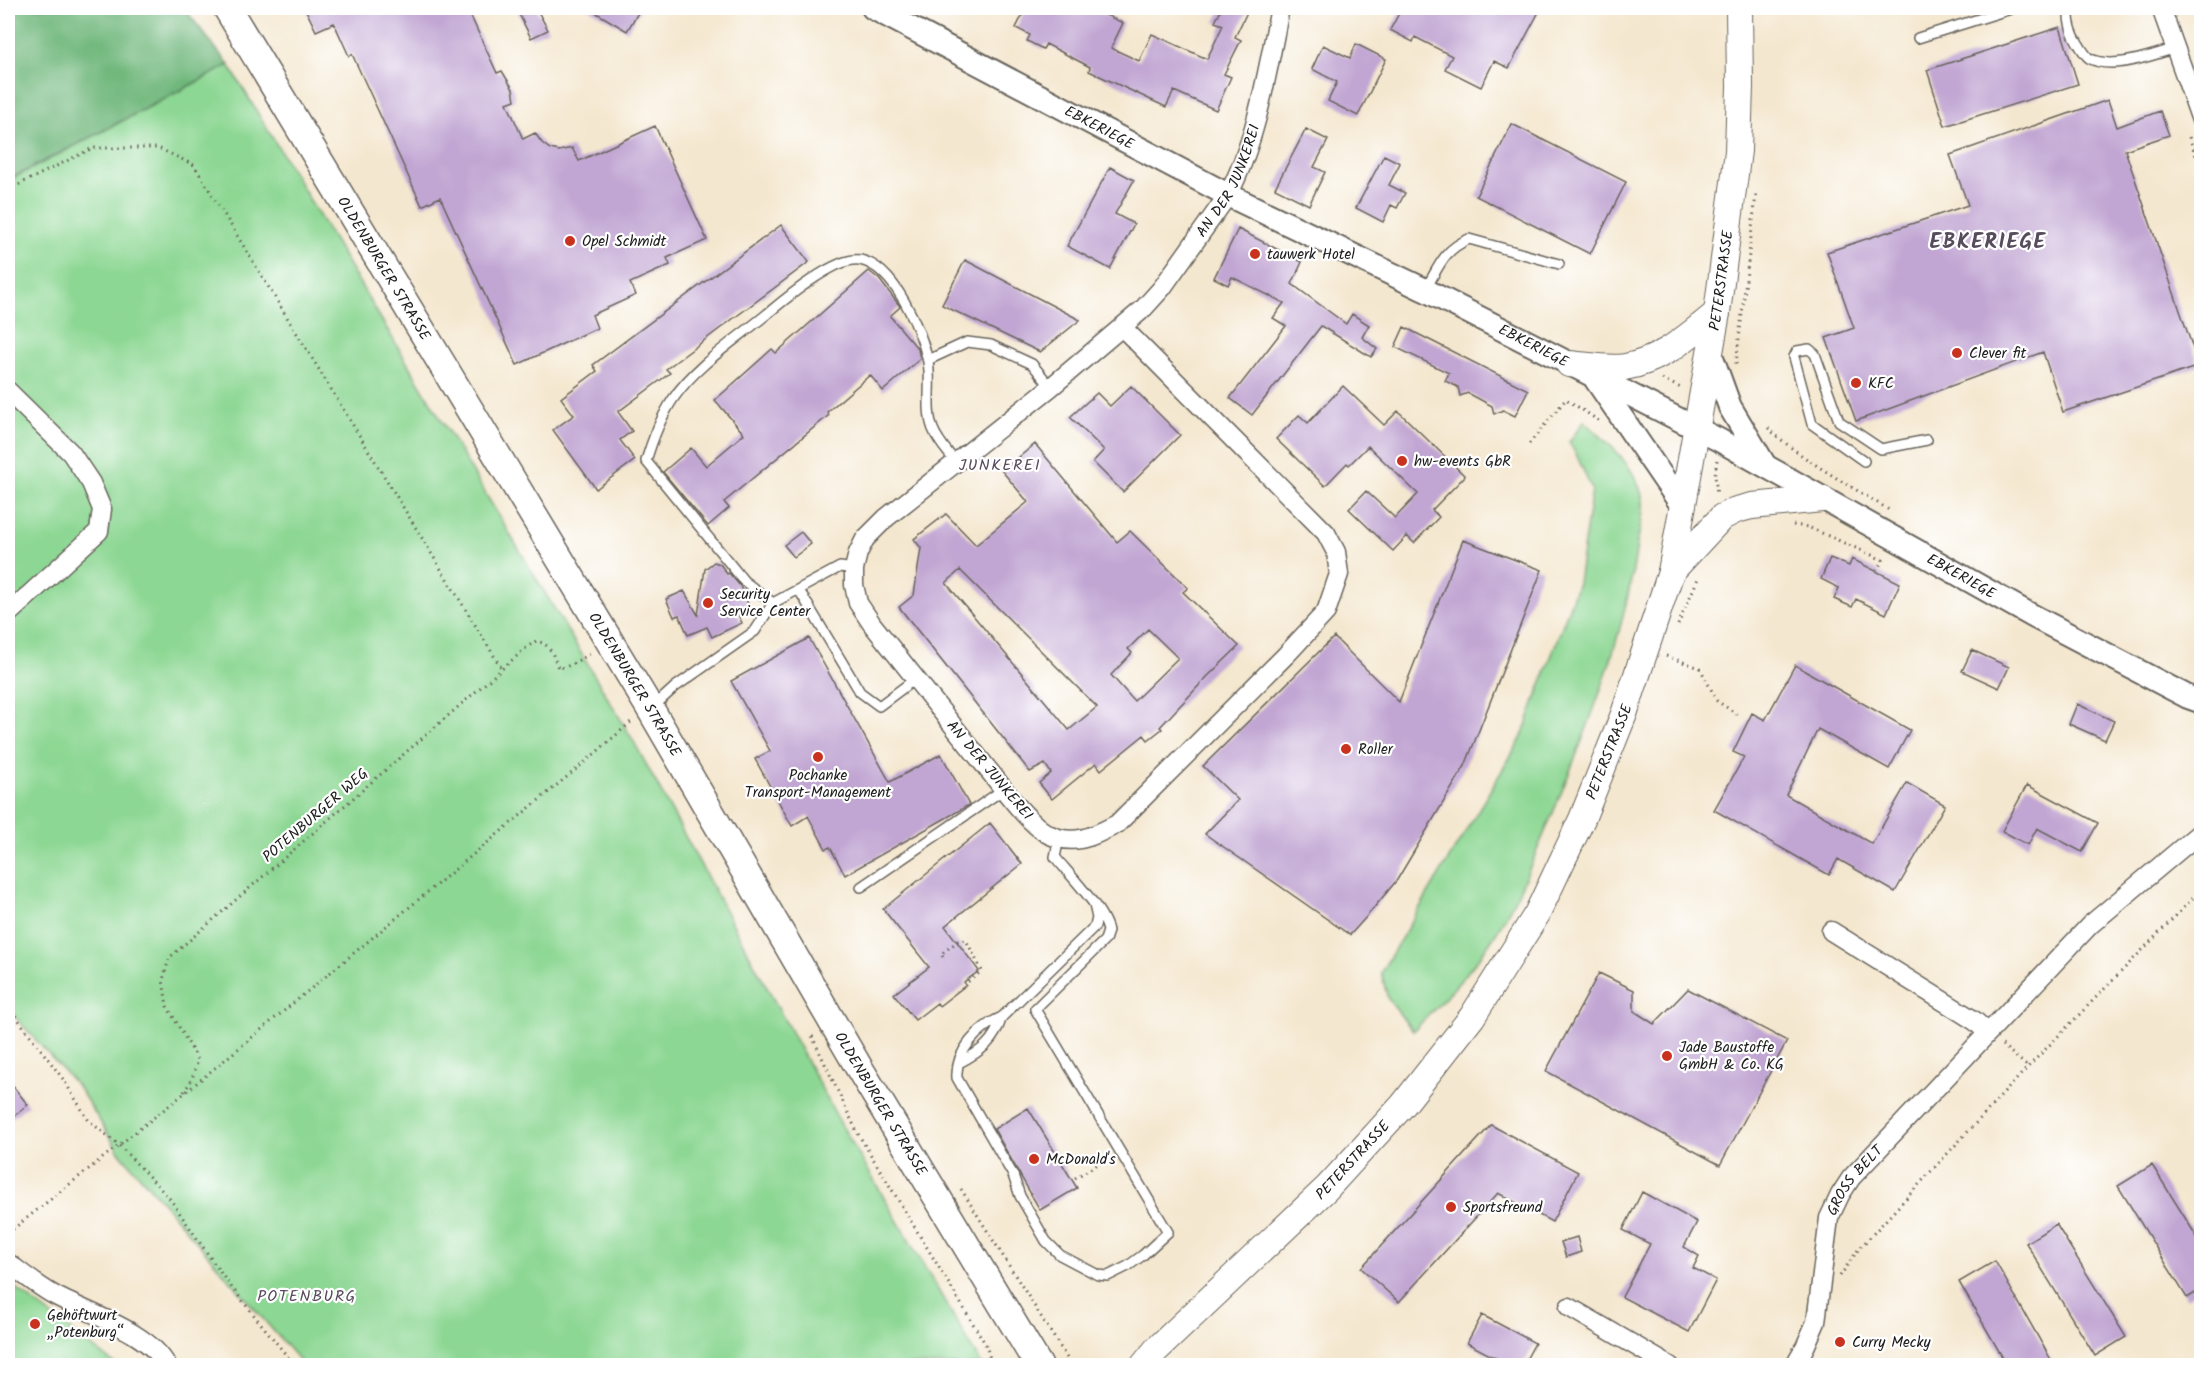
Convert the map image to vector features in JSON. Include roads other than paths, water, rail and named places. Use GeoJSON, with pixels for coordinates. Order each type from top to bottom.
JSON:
{"type":"FeatureCollection","features":[{"type":"Feature","properties":{"kind":"main road","name":"OLDENBURGER STRASSE"},"geometry":{"type":"LineString","coordinates":[[227,8],[641,715],[831,1020],[1022,1354],[1039,1365]]}},
{"type":"Feature","properties":{"kind":"main road","name":"PETERSTRASSE"},"geometry":{"type":"LineString","coordinates":[[1130,1365],[1150,1358],[1327,1188],[1403,1105],[1472,1017],[1538,914],[1582,819],[1624,714],[1671,572],[1683,507],[1708,435],[1710,352],[1738,151],[1740,86],[1738,8]]}},
{"type":"Feature","properties":{"kind":"main road"},"geometry":{"type":"LineString","coordinates":[[1569,364],[1623,368],[1649,360],[1668,351],[1717,313]]}},
{"type":"Feature","properties":{"kind":"main road"},"geometry":{"type":"LineString","coordinates":[[1671,572],[1722,517],[1736,510],[1752,506],[1822,499]]}},
{"type":"Feature","properties":{"kind":"street","name":"EBKERIEGE"},"geometry":{"type":"LineString","coordinates":[[873,8],[1228,195],[1425,290],[1708,435],[2031,615],[2197,702]]}},
{"type":"Feature","properties":{"kind":"street","name":"AN DER JUNKEREI"},"geometry":{"type":"LineString","coordinates":[[1059,838],[1036,825],[1004,789],[872,624],[858,603],[854,585],[854,569],[858,553],[866,539],[886,518],[957,464],[1123,328],[1162,288],[1228,195],[1236,179],[1261,101],[1280,8]]}},
{"type":"Feature","properties":{"kind":"street"},"geometry":{"type":"LineString","coordinates":[[2161,8],[2201,117]]}},
{"type":"Feature","properties":{"kind":"street"},"geometry":{"type":"LineString","coordinates":[[1059,838],[1093,837],[1117,824],[1326,612],[1339,574],[1336,552],[1326,533],[1123,328]]}},
{"type":"Feature","properties":{"kind":"street"},"geometry":{"type":"LineString","coordinates":[[1710,352],[1730,407],[1765,466]]}},
{"type":"Feature","properties":{"kind":"street"},"geometry":{"type":"LineString","coordinates":[[1593,376],[1683,507]]}},
{"type":"Feature","properties":{"kind":"street"},"geometry":{"type":"LineString","coordinates":[[8,391],[71,453],[91,483],[102,509],[99,531],[8,614]]}},
{"type":"Feature","properties":{"kind":"street","name":"GROSS BELT"},"geometry":{"type":"LineString","coordinates":[[1794,1365],[1816,1322],[1830,1218],[1840,1195],[1851,1178],[2090,925],[2200,831]]}},
{"type":"Feature","properties":{"kind":"street"},"geometry":{"type":"LineString","coordinates":[[1831,931],[1975,1021],[1987,1032]]}},
{"type":"Feature","properties":{"kind":"street"},"geometry":{"type":"LineString","coordinates":[[8,1263],[52,1294],[143,1338],[167,1365]]}},
{"type":"Feature","properties":{"kind":"street"},"geometry":{"type":"LineString","coordinates":[[1569,1306],[1670,1365]]}},
{"type":"Feature","properties":{"kind":"lane"},"geometry":{"type":"LineString","coordinates":[[1918,38],[2014,8]]}},
{"type":"Feature","properties":{"kind":"lane"},"geometry":{"type":"LineString","coordinates":[[2069,8],[2068,20],[2077,41],[2087,57],[2103,64],[2130,61],[2176,48]]}},
{"type":"Feature","properties":{"kind":"lane"},"geometry":{"type":"LineString","coordinates":[[1425,290],[1446,254],[1455,245],[1469,238],[1558,264]]}},
{"type":"Feature","properties":{"kind":"lane"},"geometry":{"type":"LineString","coordinates":[[773,603],[744,581],[646,461],[651,444],[673,400],[692,376],[791,294],[834,266],[859,260],[876,268],[890,281],[906,303],[928,360],[933,429],[957,464]]}},
{"type":"Feature","properties":{"kind":"lane"},"geometry":{"type":"LineString","coordinates":[[928,360],[967,342],[991,345],[1032,364],[1051,387]]}},
{"type":"Feature","properties":{"kind":"lane"},"geometry":{"type":"LineString","coordinates":[[1864,461],[1812,424],[1794,357],[1797,351],[1809,349],[1815,354],[1839,421],[1881,449],[1927,440]]}},
{"type":"Feature","properties":{"kind":"lane"},"geometry":{"type":"LineString","coordinates":[[641,715],[675,687],[755,631],[773,603],[840,567],[854,569]]}},
{"type":"Feature","properties":{"kind":"lane"},"geometry":{"type":"LineString","coordinates":[[799,590],[860,692],[879,706],[915,679]]}},
{"type":"Feature","properties":{"kind":"lane"},"geometry":{"type":"LineString","coordinates":[[861,887],[1004,789]]}},
{"type":"Feature","properties":{"kind":"lane"},"geometry":{"type":"LineString","coordinates":[[1059,838],[1055,857],[1094,905],[1107,924],[1108,931],[1105,939],[1035,1008],[1168,1232],[1128,1266],[1108,1276],[1098,1275],[1060,1255],[1046,1241],[1020,1196],[1014,1175],[957,1077],[956,1068],[965,1046],[990,1022],[1002,1017],[1095,926],[1097,918],[1094,905]]}},
{"type":"Feature","properties":{"kind":"lane"},"geometry":{"type":"LineString","coordinates":[[959,1063],[980,1052],[997,1032],[1002,1017]]}},
{"type":"Feature","properties":{"kind":"place","name":"Opel Schmidt"},"geometry":{"type":"Point","coordinates":[570,241]}},
{"type":"Feature","properties":{"kind":"place","name":"tauwerk Hotel"},"geometry":{"type":"Point","coordinates":[1255,254]}},
{"type":"Feature","properties":{"kind":"place","name":"Clever fit"},"geometry":{"type":"Point","coordinates":[1957,353]}},
{"type":"Feature","properties":{"kind":"place","name":"KFC"},"geometry":{"type":"Point","coordinates":[1856,383]}},
{"type":"Feature","properties":{"kind":"place","name":"hw-events GbR"},"geometry":{"type":"Point","coordinates":[1402,461]}},
{"type":"Feature","properties":{"kind":"place","name":"Security Service Center"},"geometry":{"type":"Point","coordinates":[708,603]}},
{"type":"Feature","properties":{"kind":"place","name":"Roller"},"geometry":{"type":"Point","coordinates":[1346,749]}},
{"type":"Feature","properties":{"kind":"place","name":"Pochanke Transport-Management"},"geometry":{"type":"Point","coordinates":[818,757]}},
{"type":"Feature","properties":{"kind":"place","name":"Jade Baustoffe GmbH & Co. KG"},"geometry":{"type":"Point","coordinates":[1667,1056]}},
{"type":"Feature","properties":{"kind":"place","name":"McDonald's"},"geometry":{"type":"Point","coordinates":[1034,1159]}},
{"type":"Feature","properties":{"kind":"place","name":"Sportsfreund"},"geometry":{"type":"Point","coordinates":[1451,1207]}},
{"type":"Feature","properties":{"kind":"place","name":"Gehöftwurt „Potenburg“"},"geometry":{"type":"Point","coordinates":[35,1324]}},
{"type":"Feature","properties":{"kind":"place","name":"Curry Mecky"},"geometry":{"type":"Point","coordinates":[1840,1342]}},
{"type":"Feature","properties":{"kind":"district","name":"EBKERIEGE"},"geometry":{"type":"Point","coordinates":[1988,241]}},
{"type":"Feature","properties":{"kind":"district","name":"JUNKEREI"},"geometry":{"type":"Point","coordinates":[1000,464]}},
{"type":"Feature","properties":{"kind":"district","name":"POTENBURG"},"geometry":{"type":"Point","coordinates":[307,1295]}}]}
